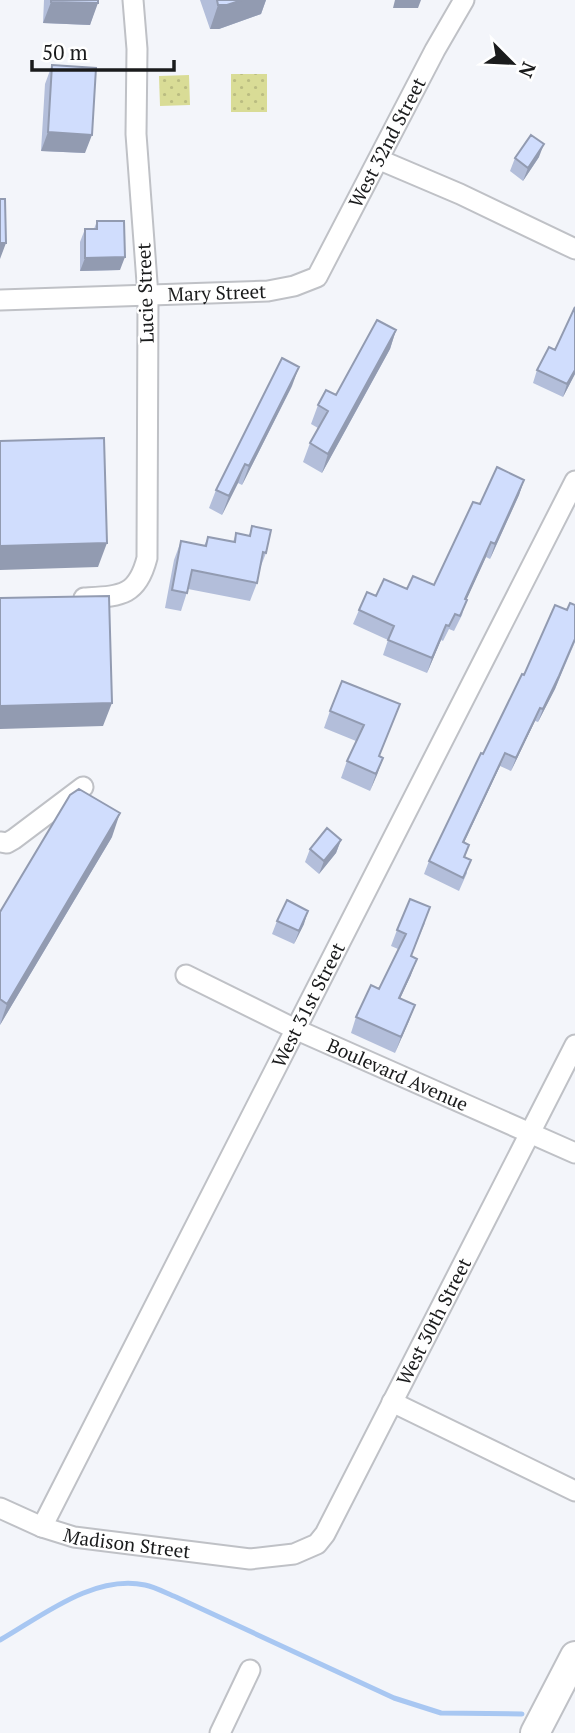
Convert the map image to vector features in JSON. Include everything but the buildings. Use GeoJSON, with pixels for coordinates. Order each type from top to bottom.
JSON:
{"type":"FeatureCollection","features":[{"type":"Feature","properties":{"kind":"street","name":"Lucie Street"},"geometry":{"type":"LineString","coordinates":[[65,598],[117,596],[136,584],[142,576],[147,558],[148,296],[136,134],[137,49],[133,0]]}},
{"type":"Feature","properties":{"kind":"street","name":"West 32nd Street"},"geometry":{"type":"LineString","coordinates":[[306,282],[317,277],[435,50],[464,0]]}},
{"type":"Feature","properties":{"kind":"street"},"geometry":{"type":"LineString","coordinates":[[380,160],[460,194],[575,249]]}},
{"type":"Feature","properties":{"kind":"street","name":"Mary Street"},"geometry":{"type":"LineString","coordinates":[[0,300],[268,291],[306,282]]}},
{"type":"Feature","properties":{"kind":"street","name":"West 31st Street"},"geometry":{"type":"LineString","coordinates":[[42,1527],[575,481]]}},
{"type":"Feature","properties":{"kind":"street"},"geometry":{"type":"LineString","coordinates":[[0,842],[7,843],[14,839],[83,787]]}},
{"type":"Feature","properties":{"kind":"street","name":"Boulevard Avenue"},"geometry":{"type":"LineString","coordinates":[[187,975],[295,1029],[575,1153]]}},
{"type":"Feature","properties":{"kind":"street","name":"West 30th Street"},"geometry":{"type":"LineString","coordinates":[[260,1558],[293,1554],[317,1544],[325,1534],[575,1045]]}},
{"type":"Feature","properties":{"kind":"street"},"geometry":{"type":"LineString","coordinates":[[393,1402],[575,1491]]}},
{"type":"Feature","properties":{"kind":"street","name":"Madison Street"},"geometry":{"type":"LineString","coordinates":[[0,1508],[42,1527],[74,1537],[159,1549],[260,1558]]}},
{"type":"Feature","properties":{"kind":"street"},"geometry":{"type":"LineString","coordinates":[[535,1733],[575,1656]]}},
{"type":"Feature","properties":{"kind":"street"},"geometry":{"type":"LineString","coordinates":[[220,1733],[250,1670]]}},
{"type":"Feature","properties":{"kind":"green space"},"geometry":{"type":"Polygon","coordinates":[[[231,74],[267,74],[267,112],[231,112],[231,74]]]}},
{"type":"Feature","properties":{"kind":"green space"},"geometry":{"type":"Polygon","coordinates":[[[189,75],[190,105],[160,106],[159,76],[189,75]]]}},
{"type":"Feature","properties":{"kind":"waterway"},"geometry":{"type":"LineString","coordinates":[[0,1640],[51,1609],[88,1591],[126,1583],[145,1585],[394,1698],[441,1713],[522,1714]]}}]}
